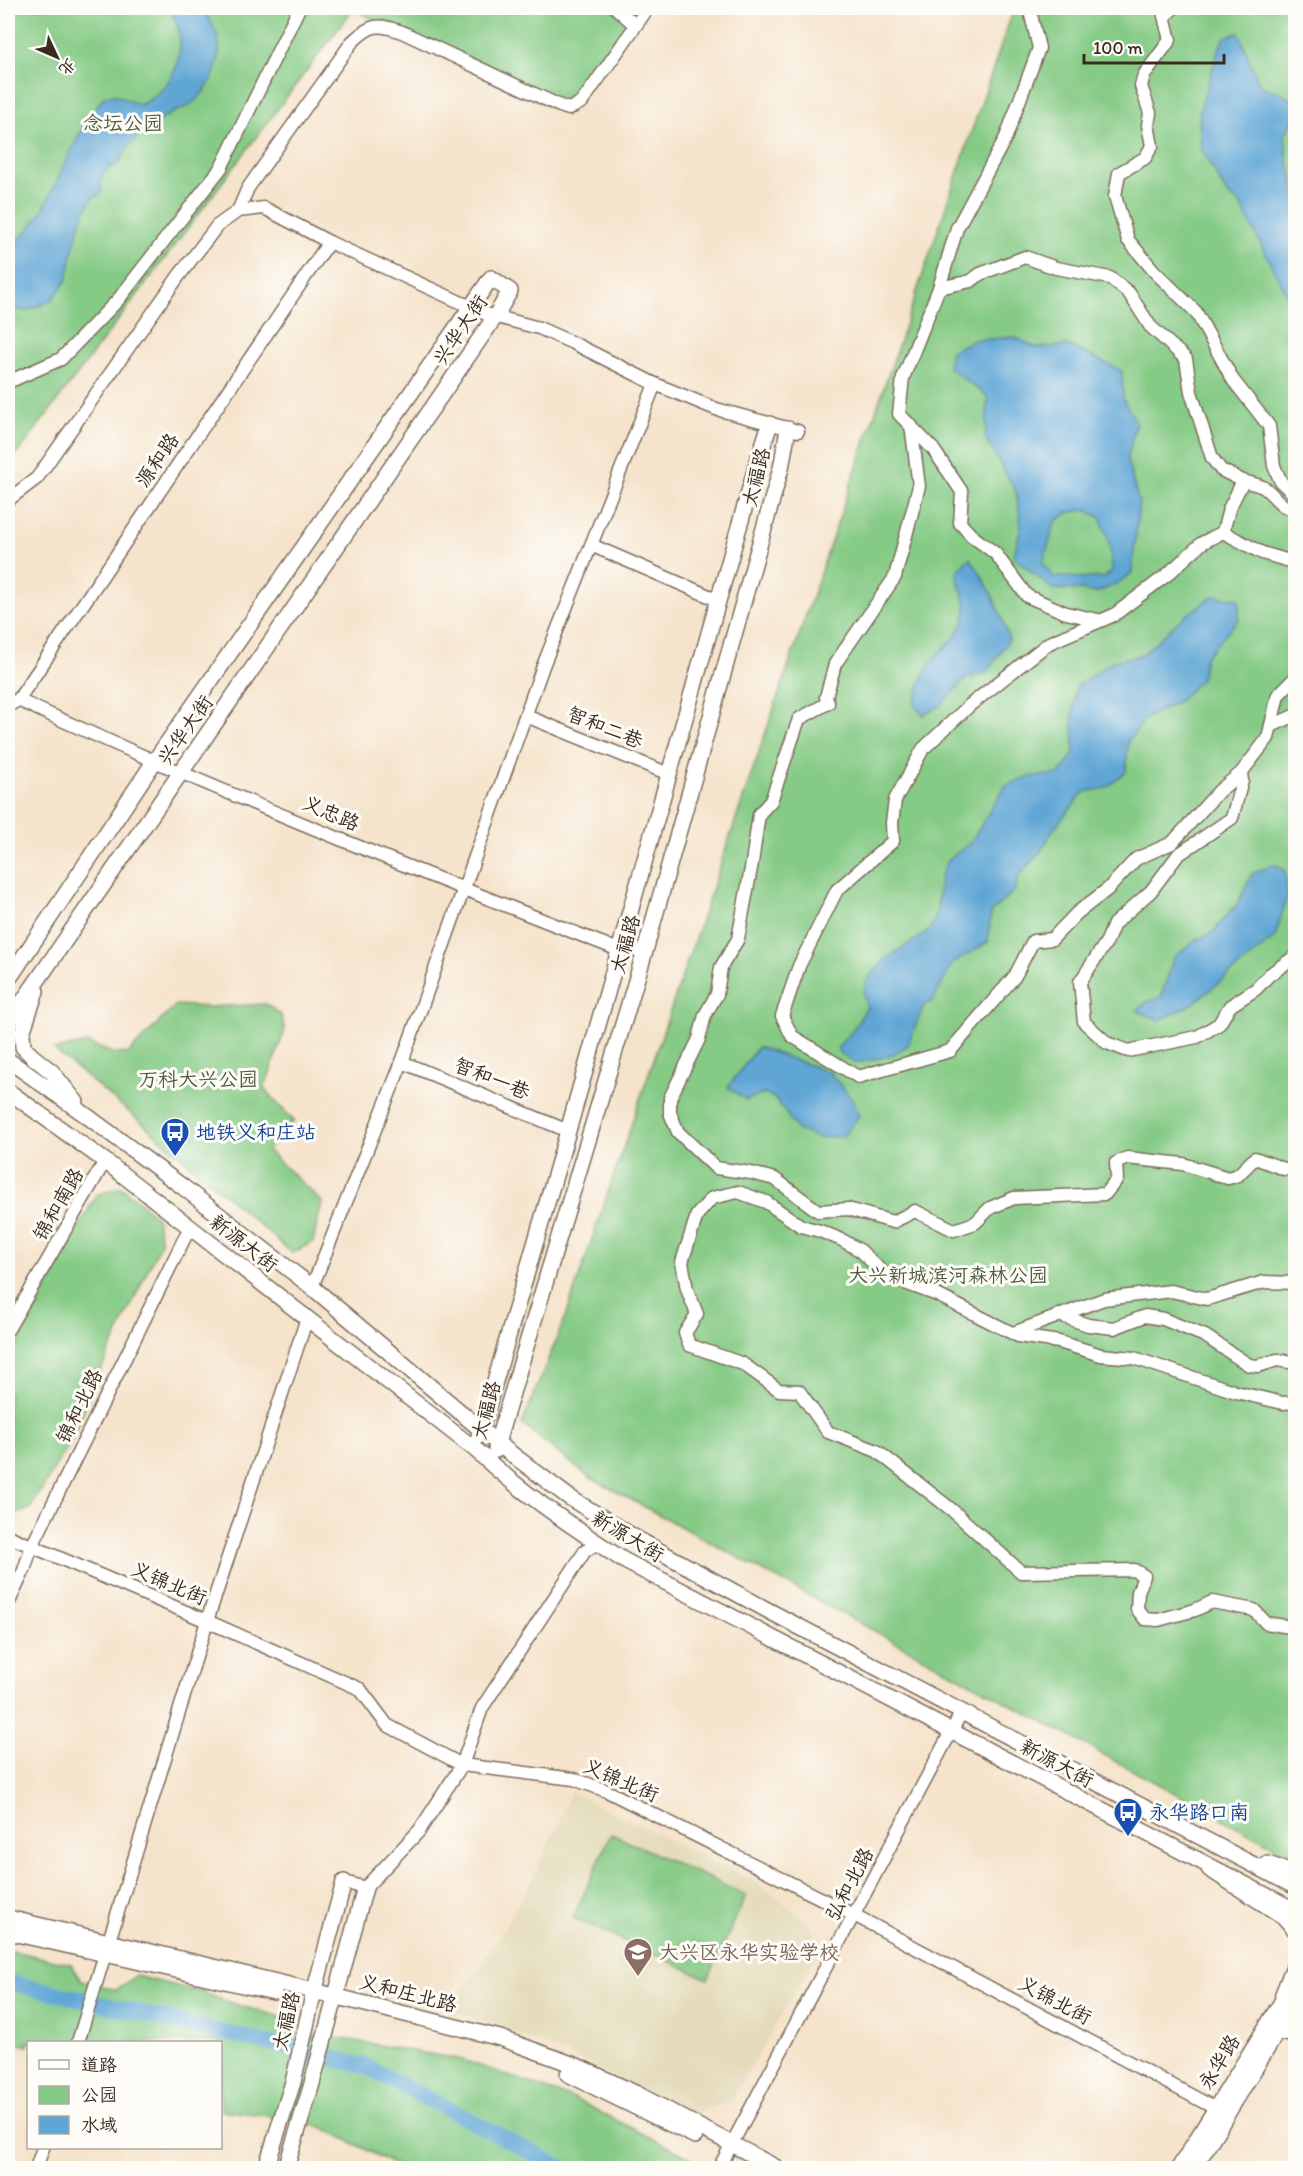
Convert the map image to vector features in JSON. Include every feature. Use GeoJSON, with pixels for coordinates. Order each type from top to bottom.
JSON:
{"type":"FeatureCollection","features":[{"type":"Feature","properties":{"kind":"main road","name":"兴华大街"},"geometry":{"type":"LineString","coordinates":[[8,980],[154,762],[491,278],[510,291],[495,317],[8,1023]]}},
{"type":"Feature","properties":{"kind":"main road","name":"太福路"},"geometry":{"type":"LineString","coordinates":[[476,1450],[480,1428],[568,1131],[770,424]]}},
{"type":"Feature","properties":{"kind":"main road","name":"太福路"},"geometry":{"type":"LineString","coordinates":[[495,1468],[497,1443],[645,951],[793,430]]}},
{"type":"Feature","properties":{"kind":"main road"},"geometry":{"type":"LineString","coordinates":[[8,964],[38,934]]}},
{"type":"Feature","properties":{"kind":"main road"},"geometry":{"type":"LineString","coordinates":[[41,975],[21,1033],[23,1047],[52,1072],[87,1116]]}},
{"type":"Feature","properties":{"kind":"main road"},"geometry":{"type":"LineString","coordinates":[[8,1060],[87,1116]]}},
{"type":"Feature","properties":{"kind":"main road","name":"新源大街"},"geometry":{"type":"LineString","coordinates":[[8,1091],[105,1161],[476,1450],[548,1510],[623,1560],[1296,1911]]}},
{"type":"Feature","properties":{"kind":"main road"},"geometry":{"type":"LineString","coordinates":[[8,1096],[45,1118]]}},
{"type":"Feature","properties":{"kind":"main road","name":"新源大街"},"geometry":{"type":"LineString","coordinates":[[87,1116],[312,1287],[497,1443],[570,1498],[638,1539],[769,1611],[1296,1887]]}},
{"type":"Feature","properties":{"kind":"main road"},"geometry":{"type":"LineString","coordinates":[[211,1244],[229,1223]]}},
{"type":"Feature","properties":{"kind":"main road"},"geometry":{"type":"LineString","coordinates":[[1235,1855],[1296,1873]]}},
{"type":"Feature","properties":{"kind":"main road","name":"太福路"},"geometry":{"type":"LineString","coordinates":[[266,2169],[293,2082],[313,1996],[344,1882]]}},
{"type":"Feature","properties":{"kind":"main road","name":"太福路"},"geometry":{"type":"LineString","coordinates":[[286,2169],[311,2087],[365,1888]]}},
{"type":"Feature","properties":{"kind":"main road","name":"义和庄北路"},"geometry":{"type":"LineString","coordinates":[[8,1918],[106,1948]]}},
{"type":"Feature","properties":{"kind":"main road","name":"义和庄北路"},"geometry":{"type":"LineString","coordinates":[[8,1932],[106,1948],[500,2038],[577,2067],[637,2094],[730,2149],[777,2169]]}},
{"type":"Feature","properties":{"kind":"main road","name":"永华路"},"geometry":{"type":"LineString","coordinates":[[1179,2169],[1296,1978]]}},
{"type":"Feature","properties":{"kind":"main road","name":"永华路"},"geometry":{"type":"LineString","coordinates":[[1194,2169],[1296,2001]]}},
{"type":"Feature","properties":{"kind":"main road"},"geometry":{"type":"LineString","coordinates":[[1276,2032],[1296,2012]]}},
{"type":"Feature","properties":{"kind":"main road","name":"义和庄北路"},"geometry":{"type":"LineString","coordinates":[[730,2149],[755,2169]]}},
{"type":"Feature","properties":{"kind":"street"},"geometry":{"type":"LineString","coordinates":[[8,382],[62,359],[118,300],[178,224],[221,168],[299,8]]}},
{"type":"Feature","properties":{"kind":"street"},"geometry":{"type":"LineString","coordinates":[[616,8],[635,25]]}},
{"type":"Feature","properties":{"kind":"street"},"geometry":{"type":"LineString","coordinates":[[238,211],[248,188],[352,42],[364,30],[372,26],[386,26],[402,32],[569,109],[582,102],[648,8]]}},
{"type":"Feature","properties":{"kind":"street"},"geometry":{"type":"LineString","coordinates":[[1031,8],[1039,48],[1006,137],[957,228],[939,288],[903,378],[899,414],[933,449],[962,492],[960,523],[995,554],[1027,596],[1066,613],[1098,620]]}},
{"type":"Feature","properties":{"kind":"street"},"geometry":{"type":"LineString","coordinates":[[1174,8],[1164,16],[1170,40],[1144,75],[1141,86],[1150,113],[1148,125],[1152,146],[1145,158],[1119,174],[1116,196],[1128,240],[1154,271],[1196,312],[1233,380],[1269,426],[1274,466],[1281,482],[1292,492],[1296,492]]}},
{"type":"Feature","properties":{"kind":"street"},"geometry":{"type":"LineString","coordinates":[[8,500],[37,478],[184,269],[217,226],[238,211],[264,208],[329,242],[471,307],[495,317],[539,328],[655,384],[716,409],[793,430]]}},
{"type":"Feature","properties":{"kind":"street","name":"源和路"},"geometry":{"type":"LineString","coordinates":[[13,703],[329,242]]}},
{"type":"Feature","properties":{"kind":"street"},"geometry":{"type":"LineString","coordinates":[[939,288],[971,281],[980,274],[1025,257],[1056,268],[1110,278],[1129,293],[1150,327],[1186,359],[1191,392],[1212,458],[1221,470],[1243,481],[1263,487],[1280,504],[1289,509],[1296,509]]}},
{"type":"Feature","properties":{"kind":"street"},"geometry":{"type":"LineString","coordinates":[[312,1287],[402,1062],[543,666],[655,384]]}},
{"type":"Feature","properties":{"kind":"street"},"geometry":{"type":"LineString","coordinates":[[911,424],[919,486],[895,577],[835,664],[825,697],[828,703],[799,719],[771,801],[759,814],[738,939],[721,967],[717,994],[705,1015],[699,1039],[670,1098],[670,1113],[678,1132],[716,1168],[775,1179],[818,1211],[848,1209],[893,1222],[915,1211],[954,1230],[975,1223],[990,1208],[1014,1198],[1105,1194],[1117,1179],[1116,1163],[1127,1158],[1183,1164],[1228,1178],[1238,1175],[1256,1158],[1284,1169],[1296,1168]]}},
{"type":"Feature","properties":{"kind":"street"},"geometry":{"type":"LineString","coordinates":[[1224,532],[1229,509],[1243,481]]}},
{"type":"Feature","properties":{"kind":"street"},"geometry":{"type":"LineString","coordinates":[[1224,532],[1202,543],[1168,574],[1114,615],[1049,643],[970,705],[923,749],[895,800],[892,823],[893,841],[837,890],[799,966],[782,1016],[792,1036],[858,1077],[950,1051],[1015,976],[1033,941],[1052,939],[1077,913],[1108,889],[1136,859],[1172,843],[1219,791],[1241,773],[1268,738],[1278,695],[1296,677]]}},
{"type":"Feature","properties":{"kind":"street"},"geometry":{"type":"LineString","coordinates":[[1224,532],[1262,553],[1293,563],[1296,575]]}},
{"type":"Feature","properties":{"kind":"street"},"geometry":{"type":"LineString","coordinates":[[591,545],[718,600]]}},
{"type":"Feature","properties":{"kind":"street","name":"义忠路"},"geometry":{"type":"LineString","coordinates":[[13,703],[465,890],[619,950],[645,951]]}},
{"type":"Feature","properties":{"kind":"street"},"geometry":{"type":"LineString","coordinates":[[1270,726],[1296,715]]}},
{"type":"Feature","properties":{"kind":"street","name":"智和二巷"},"geometry":{"type":"LineString","coordinates":[[526,716],[669,774]]}},
{"type":"Feature","properties":{"kind":"street"},"geometry":{"type":"LineString","coordinates":[[1241,773],[1242,781],[1232,818],[1178,855],[1151,891],[1114,924],[1107,941],[1080,982],[1084,1022],[1107,1043],[1128,1051],[1197,1037],[1220,1024],[1230,1006],[1256,989],[1269,975],[1296,956]]}},
{"type":"Feature","properties":{"kind":"street","name":"智和一巷"},"geometry":{"type":"LineString","coordinates":[[402,1062],[568,1131]]}},
{"type":"Feature","properties":{"kind":"street","name":"锦和南路"},"geometry":{"type":"LineString","coordinates":[[8,1329],[105,1161]]}},
{"type":"Feature","properties":{"kind":"street"},"geometry":{"type":"LineString","coordinates":[[1296,1402],[1283,1403],[1236,1392],[1134,1358],[1101,1355],[1059,1342],[1018,1336],[937,1295],[886,1276],[861,1251],[842,1240],[801,1226],[766,1202],[738,1192],[712,1197],[697,1215],[682,1262],[687,1289],[697,1314],[685,1333],[689,1345],[743,1364],[779,1390],[799,1392],[828,1432],[877,1451],[952,1510],[1021,1572],[1134,1570],[1144,1576],[1138,1592],[1137,1609],[1146,1619],[1158,1620],[1195,1610],[1212,1602],[1254,1610],[1266,1623],[1296,1628]]}},
{"type":"Feature","properties":{"kind":"street","name":"锦和北路"},"geometry":{"type":"LineString","coordinates":[[8,1604],[32,1546],[190,1227]]}},
{"type":"Feature","properties":{"kind":"street"},"geometry":{"type":"LineString","coordinates":[[1013,1333],[1104,1299],[1171,1291],[1207,1299],[1264,1282],[1296,1283]]}},
{"type":"Feature","properties":{"kind":"street"},"geometry":{"type":"LineString","coordinates":[[1059,1315],[1088,1325],[1114,1328],[1144,1316],[1163,1319],[1205,1336],[1249,1365],[1258,1366],[1277,1360],[1296,1363]]}},
{"type":"Feature","properties":{"kind":"street"},"geometry":{"type":"LineString","coordinates":[[79,2041],[207,1621],[307,1318]]}},
{"type":"Feature","properties":{"kind":"street","name":"义锦北街"},"geometry":{"type":"LineString","coordinates":[[8,1536],[360,1689],[387,1725],[462,1765],[574,1779],[608,1791],[854,1915],[1209,2105]]}},
{"type":"Feature","properties":{"kind":"street"},"geometry":{"type":"LineString","coordinates":[[344,1882],[365,1888],[419,1831],[462,1765],[482,1708],[585,1551],[598,1543]]}},
{"type":"Feature","properties":{"kind":"street","name":"弘和北路"},"geometry":{"type":"LineString","coordinates":[[719,2169],[962,1713]]}},
{"type":"Feature","properties":{"kind":"street"},"geometry":{"type":"LineString","coordinates":[[1188,1855],[1223,1882],[1283,1918],[1296,1933]]}},
{"type":"Feature","properties":{"kind":"street"},"geometry":{"type":"LineString","coordinates":[[1276,2008],[1296,1957]]}},
{"type":"Feature","properties":{"kind":"street"},"geometry":{"type":"LineString","coordinates":[[1276,2032],[1296,2037]]}},
{"type":"Feature","properties":{"kind":"street"},"geometry":{"type":"LineString","coordinates":[[36,2169],[43,2149]]}},
{"type":"Feature","properties":{"kind":"shaded area","name":"大兴区永华实验学校"},"geometry":{"type":"Polygon","coordinates":[[[571,1792],[756,1882],[809,1922],[822,1946],[731,2101],[692,2114],[569,2055],[449,2008],[494,1945],[532,1881],[571,1792]]]}},
{"type":"Feature","properties":{"kind":"green space","name":"念坛公园"},"geometry":{"type":"Polygon","coordinates":[[[8,8],[638,8],[563,113],[353,9],[8,466],[8,8]]]}},
{"type":"Feature","properties":{"kind":"green space","name":"大兴新城滨河森林公园"},"geometry":{"type":"Polygon","coordinates":[[[1014,8],[1295,8],[1295,1858],[589,1477],[522,1424],[565,1318],[1014,8]]]}},
{"type":"Feature","properties":{"kind":"green space","name":"万科大兴公园"},"geometry":{"type":"Polygon","coordinates":[[[266,1004],[281,1015],[285,1030],[264,1089],[294,1121],[267,1150],[322,1202],[313,1242],[292,1253],[54,1050],[87,1043],[115,1054],[129,1053],[176,1005],[209,1007],[266,1004]]]}},
{"type":"Feature","properties":{"kind":"green space"},"geometry":{"type":"Polygon","coordinates":[[[121,1187],[156,1216],[161,1242],[94,1384],[72,1439],[30,1509],[8,1517],[8,1362],[96,1195],[121,1187]]]}},
{"type":"Feature","properties":{"kind":"green space"},"geometry":{"type":"Polygon","coordinates":[[[611,1834],[746,1895],[708,1979],[573,1918],[611,1834]]]}},
{"type":"Feature","properties":{"kind":"green space"},"geometry":{"type":"Polygon","coordinates":[[[8,1950],[71,1964],[81,1980],[116,1990],[136,1976],[201,1992],[237,2005],[289,2019],[292,2033],[350,2040],[463,2060],[572,2098],[693,2159],[694,2168],[401,2168],[322,2127],[263,2115],[222,2110],[222,2041],[27,2041],[27,2046],[8,2041],[8,1950]]]}},
{"type":"Feature","properties":{"kind":"water"},"geometry":{"type":"Polygon","coordinates":[[[169,8],[202,8],[215,29],[219,44],[218,60],[208,85],[203,93],[187,107],[162,119],[143,133],[127,148],[118,164],[104,174],[101,182],[102,191],[92,198],[83,215],[67,280],[52,300],[26,311],[8,308],[8,252],[43,209],[78,136],[95,109],[105,96],[116,95],[139,105],[152,98],[172,76],[180,49],[180,35],[169,8]]]}},
{"type":"Feature","properties":{"kind":"water"},"geometry":{"type":"Polygon","coordinates":[[[1239,33],[1260,86],[1281,93],[1295,101],[1295,118],[1285,134],[1287,157],[1295,188],[1295,327],[1291,323],[1289,299],[1240,204],[1227,194],[1201,149],[1199,113],[1219,48],[1225,37],[1239,33]]]}},
{"type":"Feature","properties":{"kind":"water"},"geometry":{"type":"Polygon","coordinates":[[[1014,337],[1037,348],[1068,345],[1122,371],[1123,399],[1136,422],[1127,460],[1139,502],[1132,573],[1116,584],[1096,593],[1052,589],[1014,557],[1021,525],[1016,492],[985,437],[988,397],[948,367],[951,351],[974,340],[1014,337]],[[1085,510],[1067,513],[1055,522],[1043,563],[1054,577],[1104,578],[1112,571],[1109,543],[1100,517],[1085,510]]]}},
{"type":"Feature","properties":{"kind":"water"},"geometry":{"type":"Polygon","coordinates":[[[970,558],[993,597],[1009,640],[986,673],[967,678],[940,706],[923,715],[914,705],[924,674],[934,658],[958,632],[965,616],[966,607],[957,571],[970,558]]]}},
{"type":"Feature","properties":{"kind":"water"},"geometry":{"type":"Polygon","coordinates":[[[1213,596],[1239,599],[1239,619],[1205,657],[1201,679],[1180,700],[1146,718],[1128,741],[1126,772],[1106,788],[1084,792],[1054,828],[1041,851],[1019,876],[1015,890],[991,912],[988,942],[953,963],[933,1001],[924,1005],[907,1046],[890,1056],[856,1063],[839,1053],[838,1047],[867,1008],[863,994],[867,980],[885,959],[929,931],[937,913],[940,878],[948,860],[971,842],[1005,786],[1027,777],[1060,774],[1074,753],[1073,717],[1076,687],[1111,662],[1143,654],[1182,618],[1213,596]]]}},
{"type":"Feature","properties":{"kind":"water"},"geometry":{"type":"Polygon","coordinates":[[[1274,864],[1285,871],[1287,896],[1275,937],[1194,1003],[1160,1020],[1137,1011],[1145,1003],[1161,997],[1174,957],[1199,939],[1212,933],[1238,903],[1252,874],[1274,864]]]}},
{"type":"Feature","properties":{"kind":"water"},"geometry":{"type":"Polygon","coordinates":[[[758,1047],[829,1072],[853,1100],[859,1116],[843,1136],[819,1138],[797,1130],[777,1100],[766,1093],[746,1100],[728,1087],[758,1047]]]}},
{"type":"Feature","properties":{"kind":"waterway"},"geometry":{"type":"LineString","coordinates":[[8,1982],[365,2066],[562,2168]]}},
{"type":"Feature","properties":{"kind":"place","name":"地铁义和庄站"},"geometry":{"type":"Point","coordinates":[175,1158]}},
{"type":"Feature","properties":{"kind":"place","name":"永华路口南"},"geometry":{"type":"Point","coordinates":[1128,1838]}},
{"type":"Feature","properties":{"kind":"place","name":"大兴区永华实验学校"},"geometry":{"type":"Point","coordinates":[638,1978]}}]}
